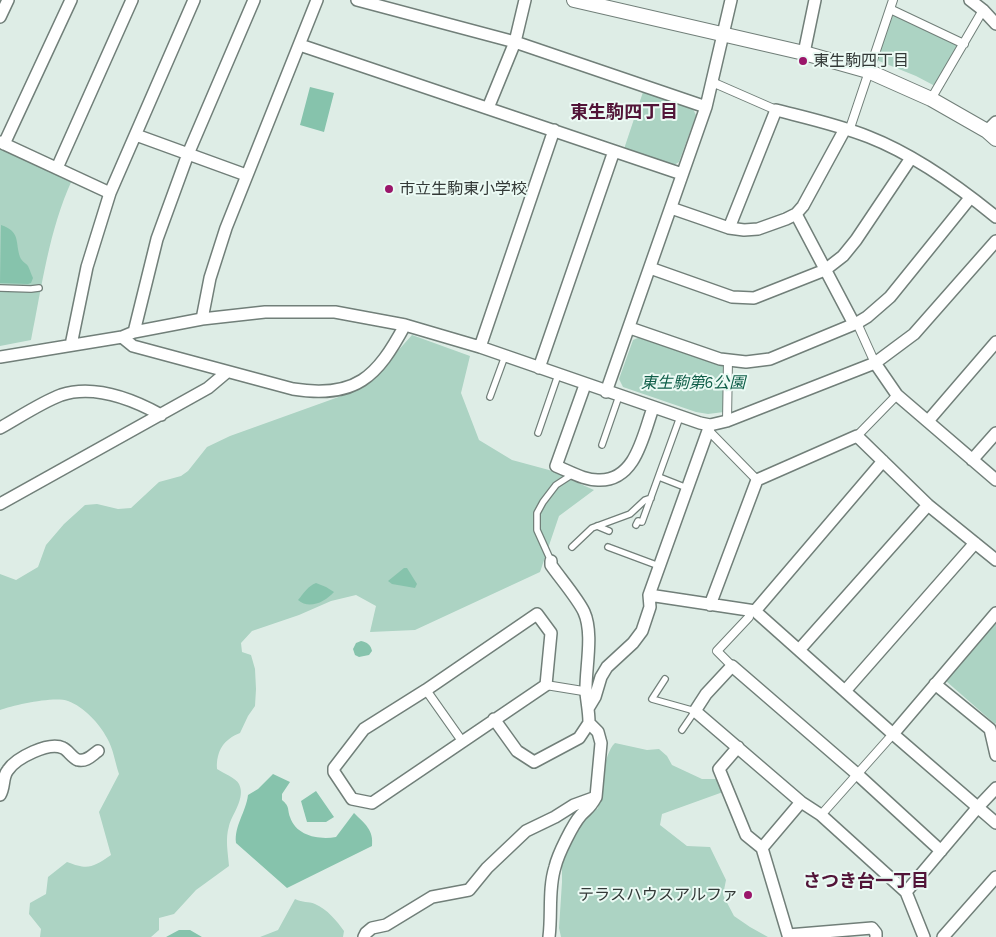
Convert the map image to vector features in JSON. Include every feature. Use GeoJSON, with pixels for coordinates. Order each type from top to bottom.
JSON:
{"type":"FeatureCollection","features":[{"type":"Feature","properties":{"kind":"street"},"geometry":{"type":"LineString","coordinates":[[0,17],[8,0]]}},
{"type":"Feature","properties":{"kind":"street"},"geometry":{"type":"LineString","coordinates":[[71,0],[2,143],[110,193]]}},
{"type":"Feature","properties":{"kind":"street"},"geometry":{"type":"LineString","coordinates":[[57,168],[132,0]]}},
{"type":"Feature","properties":{"kind":"street"},"geometry":{"type":"LineString","coordinates":[[70,345],[87,267],[110,193],[194,0]]}},
{"type":"Feature","properties":{"kind":"street"},"geometry":{"type":"LineString","coordinates":[[134,332],[157,239],[188,154],[254,0]]}},
{"type":"Feature","properties":{"kind":"street"},"geometry":{"type":"LineString","coordinates":[[202,319],[213,269],[226,228],[317,0]]}},
{"type":"Feature","properties":{"kind":"street"},"geometry":{"type":"LineString","coordinates":[[357,0],[515,42],[706,107]]}},
{"type":"Feature","properties":{"kind":"street"},"geometry":{"type":"LineString","coordinates":[[488,108],[515,42],[525,0]]}},
{"type":"Feature","properties":{"kind":"street"},"geometry":{"type":"LineString","coordinates":[[574,0],[804,54],[868,71],[931,99],[993,131]]}},
{"type":"Feature","properties":{"kind":"street"},"geometry":{"type":"LineString","coordinates":[[606,392],[706,107],[731,0]]}},
{"type":"Feature","properties":{"kind":"street"},"geometry":{"type":"LineString","coordinates":[[804,54],[815,0]]}},
{"type":"Feature","properties":{"kind":"street"},"geometry":{"type":"LineString","coordinates":[[671,208],[729,228],[744,230],[758,229],[796,214],[803,206],[847,130],[893,0]]}},
{"type":"Feature","properties":{"kind":"street"},"geometry":{"type":"LineString","coordinates":[[970,0],[996,24]]}},
{"type":"Feature","properties":{"kind":"street"},"geometry":{"type":"LineString","coordinates":[[890,9],[964,44]]}},
{"type":"Feature","properties":{"kind":"street"},"geometry":{"type":"LineString","coordinates":[[931,99],[983,10]]}},
{"type":"Feature","properties":{"kind":"street"},"geometry":{"type":"LineString","coordinates":[[300,45],[682,174]]}},
{"type":"Feature","properties":{"kind":"street"},"geometry":{"type":"LineString","coordinates":[[712,82],[776,110],[868,137],[940,175],[996,217]]}},
{"type":"Feature","properties":{"kind":"street"},"geometry":{"type":"LineString","coordinates":[[729,228],[776,110]]}},
{"type":"Feature","properties":{"kind":"street"},"geometry":{"type":"LineString","coordinates":[[480,348],[554,130]]}},
{"type":"Feature","properties":{"kind":"street"},"geometry":{"type":"LineString","coordinates":[[136,135],[246,175]]}},
{"type":"Feature","properties":{"kind":"street"},"geometry":{"type":"LineString","coordinates":[[539,368],[614,151]]}},
{"type":"Feature","properties":{"kind":"street"},"geometry":{"type":"LineString","coordinates":[[650,268],[732,297],[754,298],[825,270],[843,256],[856,240],[910,158]]}},
{"type":"Feature","properties":{"kind":"street"},"geometry":{"type":"LineString","coordinates":[[630,328],[728,360],[746,362],[770,358],[855,324],[867,317],[890,297],[970,198]]}},
{"type":"Feature","properties":{"kind":"street"},"geometry":{"type":"LineString","coordinates":[[796,214],[875,364],[897,395],[996,480]]}},
{"type":"Feature","properties":{"kind":"street"},"geometry":{"type":"LineString","coordinates":[[589,707],[607,667],[633,643],[642,631],[650,607],[649,595],[709,428],[875,364],[914,334],[996,241]]}},
{"type":"Feature","properties":{"kind":"street"},"geometry":{"type":"LineString","coordinates":[[0,357],[122,337],[134,332],[202,319],[265,312],[335,312],[405,325],[480,348],[709,428],[757,480]]}},
{"type":"Feature","properties":{"kind":"street"},"geometry":{"type":"LineString","coordinates":[[122,337],[133,346],[227,372],[294,389],[313,392],[333,392],[347,388],[372,373],[394,345],[405,325]]}},
{"type":"Feature","properties":{"kind":"street"},"geometry":{"type":"LineString","coordinates":[[928,422],[996,342]]}},
{"type":"Feature","properties":{"kind":"street"},"geometry":{"type":"LineString","coordinates":[[0,365],[19,354]]}},
{"type":"Feature","properties":{"kind":"street"},"geometry":{"type":"LineString","coordinates":[[727,421],[728,360]]}},
{"type":"Feature","properties":{"kind":"street"},"geometry":{"type":"LineString","coordinates":[[2,498],[161,415],[208,388],[227,372]]}},
{"type":"Feature","properties":{"kind":"street"},"geometry":{"type":"LineString","coordinates":[[585,385],[556,466],[588,479],[612,478],[628,468],[635,459],[653,408]]}},
{"type":"Feature","properties":{"kind":"street"},"geometry":{"type":"LineString","coordinates":[[0,428],[60,396],[74,392],[104,393],[124,398],[141,404],[161,415]]}},
{"type":"Feature","properties":{"kind":"street"},"geometry":{"type":"LineString","coordinates":[[710,605],[757,480],[857,436],[897,395]]}},
{"type":"Feature","properties":{"kind":"street"},"geometry":{"type":"LineString","coordinates":[[972,460],[996,433]]}},
{"type":"Feature","properties":{"kind":"street"},"geometry":{"type":"LineString","coordinates":[[857,436],[928,505],[996,560]]}},
{"type":"Feature","properties":{"kind":"street"},"geometry":{"type":"LineString","coordinates":[[883,461],[718,651],[732,666],[857,774],[941,851]]}},
{"type":"Feature","properties":{"kind":"street"},"geometry":{"type":"LineString","coordinates":[[799,650],[928,505]]}},
{"type":"Feature","properties":{"kind":"street"},"geometry":{"type":"LineString","coordinates":[[845,692],[975,543]]}},
{"type":"Feature","properties":{"kind":"street"},"geometry":{"type":"LineString","coordinates":[[494,719],[517,751],[534,762],[579,738],[589,723],[589,707],[586,692],[589,658],[585,613],[551,565],[552,561]]}},
{"type":"Feature","properties":{"kind":"street"},"geometry":{"type":"LineString","coordinates":[[649,595],[752,611],[996,823]]}},
{"type":"Feature","properties":{"kind":"street"},"geometry":{"type":"LineString","coordinates":[[821,815],[996,613]]}},
{"type":"Feature","properties":{"kind":"street"},"geometry":{"type":"LineString","coordinates":[[546,685],[551,633],[537,614],[426,690],[364,729],[334,768],[334,772],[352,799],[372,803],[546,685],[583,691]]}},
{"type":"Feature","properties":{"kind":"street"},"geometry":{"type":"LineString","coordinates":[[732,666],[706,694],[695,711],[801,802],[821,815],[906,892],[924,937]]}},
{"type":"Feature","properties":{"kind":"street"},"geometry":{"type":"LineString","coordinates":[[935,684],[990,729],[996,755]]}},
{"type":"Feature","properties":{"kind":"street"},"geometry":{"type":"LineString","coordinates":[[426,690],[462,741]]}},
{"type":"Feature","properties":{"kind":"street"},"geometry":{"type":"LineString","coordinates":[[549,937],[554,867],[581,815],[591,808],[596,797],[601,743],[598,732],[589,723]]}},
{"type":"Feature","properties":{"kind":"street"},"geometry":{"type":"LineString","coordinates":[[0,795],[3,791],[4,777],[7,770],[15,762],[45,746],[53,745],[63,748],[78,760],[88,759],[98,751]]}},
{"type":"Feature","properties":{"kind":"street"},"geometry":{"type":"LineString","coordinates":[[738,747],[719,769],[746,835],[762,848],[788,935],[872,928],[876,933],[876,937]]}},
{"type":"Feature","properties":{"kind":"street"},"geometry":{"type":"LineString","coordinates":[[906,892],[996,788]]}},
{"type":"Feature","properties":{"kind":"street"},"geometry":{"type":"LineString","coordinates":[[364,937],[372,928],[386,925],[432,897],[469,890],[526,830],[555,817],[574,805],[596,797]]}},
{"type":"Feature","properties":{"kind":"street"},"geometry":{"type":"LineString","coordinates":[[762,848],[801,802]]}},
{"type":"Feature","properties":{"kind":"street"},"geometry":{"type":"LineString","coordinates":[[943,937],[996,877]]}},
{"type":"Feature","properties":{"kind":"lane"},"geometry":{"type":"LineString","coordinates":[[0,288],[39,288]]}},
{"type":"Feature","properties":{"kind":"lane"},"geometry":{"type":"LineString","coordinates":[[490,397],[505,356]]}},
{"type":"Feature","properties":{"kind":"lane"},"geometry":{"type":"LineString","coordinates":[[538,433],[558,375]]}},
{"type":"Feature","properties":{"kind":"lane"},"geometry":{"type":"LineString","coordinates":[[602,445],[619,396]]}},
{"type":"Feature","properties":{"kind":"lane"},"geometry":{"type":"LineString","coordinates":[[636,525],[638,522],[642,522],[680,417]]}},
{"type":"Feature","properties":{"kind":"lane"},"geometry":{"type":"LineString","coordinates":[[552,561],[537,530],[537,513],[556,485],[575,473]]}},
{"type":"Feature","properties":{"kind":"lane"},"geometry":{"type":"LineString","coordinates":[[659,477],[687,488]]}},
{"type":"Feature","properties":{"kind":"lane"},"geometry":{"type":"LineString","coordinates":[[572,547],[592,528],[630,514],[645,500],[651,498]]}},
{"type":"Feature","properties":{"kind":"lane"},"geometry":{"type":"LineString","coordinates":[[597,526],[609,531]]}},
{"type":"Feature","properties":{"kind":"lane"},"geometry":{"type":"LineString","coordinates":[[608,547],[660,566]]}},
{"type":"Feature","properties":{"kind":"lane"},"geometry":{"type":"LineString","coordinates":[[665,679],[652,699],[695,711],[682,730]]}},
{"type":"Feature","properties":{"kind":"green space"},"geometry":{"type":"Polygon","coordinates":[[[891,14],[958,46],[935,86],[874,59],[891,14]]]}},
{"type":"Feature","properties":{"kind":"green space"},"geometry":{"type":"Polygon","coordinates":[[[643,92],[693,109],[696,115],[679,162],[674,165],[624,149],[643,92]]]}},
{"type":"Feature","properties":{"kind":"green space"},"geometry":{"type":"Polygon","coordinates":[[[0,149],[72,180],[57,218],[31,340],[0,346],[0,149]]]}},
{"type":"Feature","properties":{"kind":"green space"},"geometry":{"type":"Polygon","coordinates":[[[412,335],[470,356],[461,393],[479,440],[512,460],[549,470],[594,490],[559,516],[540,572],[415,630],[370,632],[376,606],[356,595],[331,601],[299,615],[252,631],[241,643],[242,652],[251,655],[255,669],[255,706],[240,733],[222,746],[217,763],[217,769],[235,780],[241,789],[240,800],[227,836],[229,866],[196,890],[174,914],[159,918],[159,930],[151,937],[40,937],[41,929],[29,914],[30,903],[46,894],[48,877],[67,862],[85,867],[99,863],[111,855],[99,812],[119,774],[111,746],[104,732],[80,707],[68,701],[44,700],[0,710],[0,574],[16,580],[38,567],[46,545],[64,524],[85,505],[97,504],[118,509],[131,508],[159,482],[181,476],[188,471],[207,447],[230,436],[358,390],[387,363],[412,335]]]}},
{"type":"Feature","properties":{"kind":"green space","name":"東生駒第6公園"},"geometry":{"type":"Polygon","coordinates":[[[640,337],[724,366],[724,412],[708,414],[696,412],[623,387],[619,379],[633,340],[640,337]]]}},
{"type":"Feature","properties":{"kind":"green space"},"geometry":{"type":"Polygon","coordinates":[[[996,621],[996,723],[995,724],[946,681],[996,621]]]}},
{"type":"Feature","properties":{"kind":"green space"},"geometry":{"type":"Polygon","coordinates":[[[615,743],[647,750],[659,749],[667,756],[672,765],[702,779],[716,779],[721,784],[723,792],[662,814],[660,825],[687,846],[710,847],[726,880],[723,895],[734,916],[768,937],[561,937],[559,928],[562,860],[586,817],[598,808],[605,764],[615,743]]]}},
{"type":"Feature","properties":{"kind":"green space"},"geometry":{"type":"Polygon","coordinates":[[[295,899],[312,903],[328,912],[344,931],[343,937],[260,937],[278,930],[295,899]]]}},
{"type":"Feature","properties":{"kind":"shaded area"},"geometry":{"type":"Polygon","coordinates":[[[310,87],[334,93],[324,132],[300,125],[310,87]]]}},
{"type":"Feature","properties":{"kind":"shaded area"},"geometry":{"type":"Polygon","coordinates":[[[1,225],[14,234],[20,257],[28,266],[33,278],[31,283],[0,283],[1,225]]]}},
{"type":"Feature","properties":{"kind":"shaded area"},"geometry":{"type":"Polygon","coordinates":[[[404,568],[407,568],[417,584],[415,588],[392,584],[388,581],[404,568]]]}},
{"type":"Feature","properties":{"kind":"shaded area"},"geometry":{"type":"Polygon","coordinates":[[[316,583],[334,592],[317,604],[302,603],[298,600],[308,588],[316,583]]]}},
{"type":"Feature","properties":{"kind":"shaded area"},"geometry":{"type":"Polygon","coordinates":[[[361,641],[368,644],[372,651],[369,655],[359,657],[355,655],[353,649],[356,643],[361,641]]]}},
{"type":"Feature","properties":{"kind":"shaded area"},"geometry":{"type":"Polygon","coordinates":[[[273,774],[290,782],[282,794],[282,800],[287,806],[290,817],[297,829],[316,837],[336,837],[354,813],[370,831],[372,846],[287,888],[236,843],[238,825],[248,795],[258,789],[273,774]]]}},
{"type":"Feature","properties":{"kind":"shaded area"},"geometry":{"type":"Polygon","coordinates":[[[316,791],[334,817],[326,822],[307,822],[301,801],[316,791]]]}},
{"type":"Feature","properties":{"kind":"shaded area"},"geometry":{"type":"Polygon","coordinates":[[[179,930],[190,930],[202,937],[166,937],[179,930]]]}},
{"type":"Feature","properties":{"kind":"place","name":"東生駒四丁目"},"geometry":{"type":"Point","coordinates":[803,61]}},
{"type":"Feature","properties":{"kind":"place","name":"市立生駒東小学校"},"geometry":{"type":"Point","coordinates":[389,189]}},
{"type":"Feature","properties":{"kind":"place","name":"テラスハウスアルファ"},"geometry":{"type":"Point","coordinates":[748,895]}},
{"type":"Feature","properties":{"kind":"district","name":"東生駒四丁目"},"geometry":{"type":"Point","coordinates":[624,113]}},
{"type":"Feature","properties":{"kind":"district","name":"さつき台一丁目"},"geometry":{"type":"Point","coordinates":[866,882]}}]}
